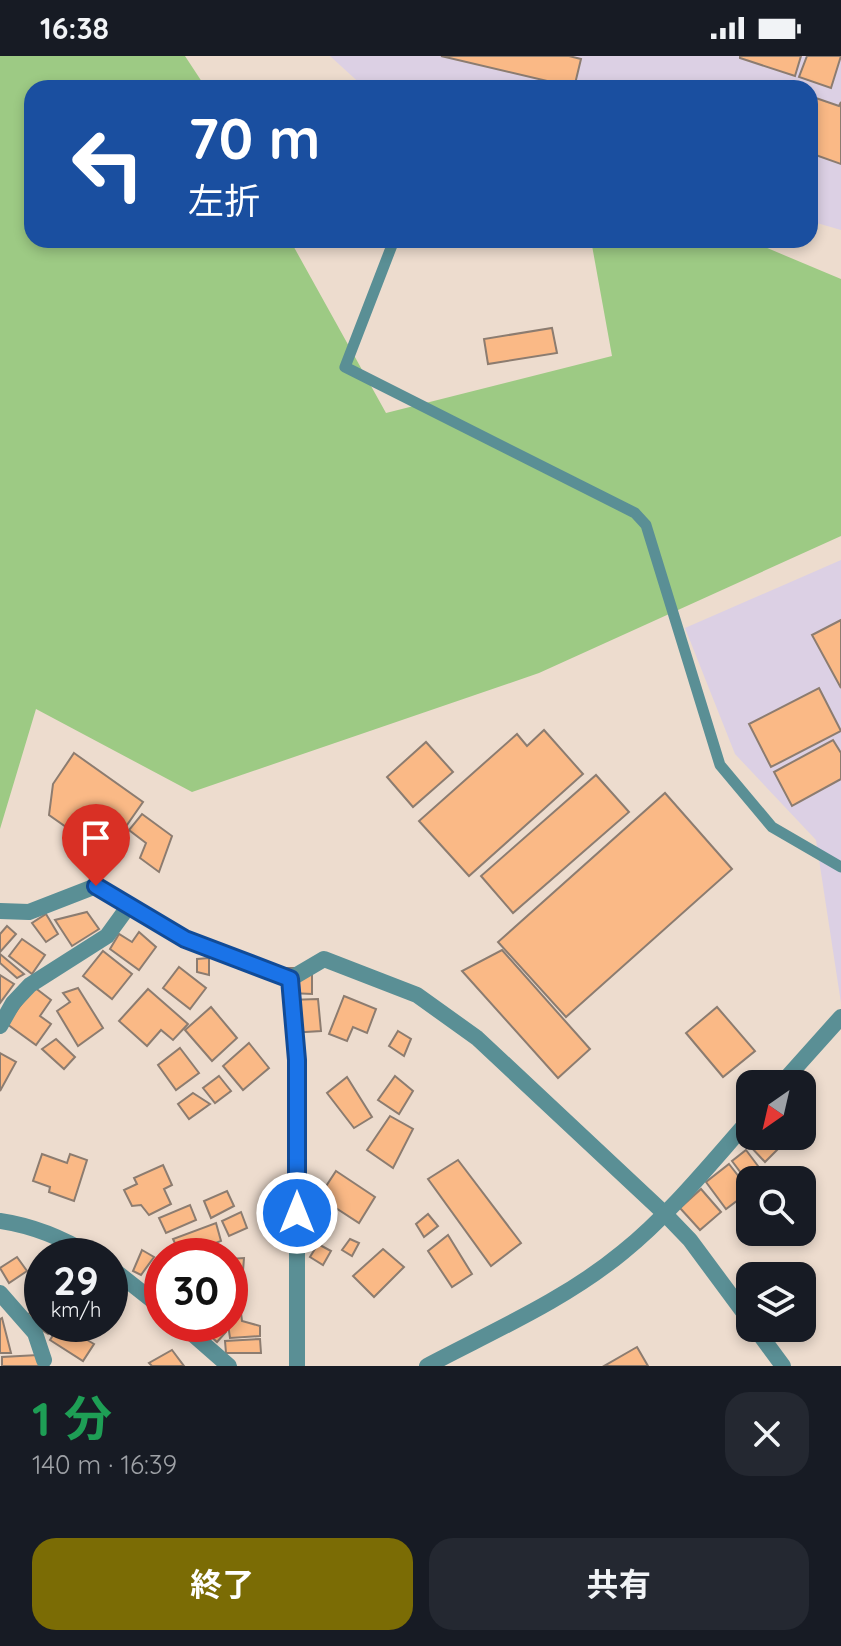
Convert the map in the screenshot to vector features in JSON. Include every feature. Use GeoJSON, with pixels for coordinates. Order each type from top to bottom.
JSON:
{"type":"FeatureCollection","features":[{"type":"Feature","properties":{"kind":"street"},"geometry":{"type":"LineString","coordinates":[[0,911],[29,912],[96,886],[185,939],[290,979]]}},
{"type":"Feature","properties":{"kind":"street"},"geometry":{"type":"LineString","coordinates":[[0,1026],[13,1003],[30,985],[107,936],[128,907]]}},
{"type":"Feature","properties":{"kind":"street"},"geometry":{"type":"LineString","coordinates":[[290,979],[324,959],[417,995],[477,1038],[664,1213],[690,1240],[736,1302]]}},
{"type":"Feature","properties":{"kind":"street"},"geometry":{"type":"LineString","coordinates":[[290,979],[297,1060],[297,1366]]}},
{"type":"Feature","properties":{"kind":"street"},"geometry":{"type":"LineString","coordinates":[[794,1070],[841,1017]]}},
{"type":"Feature","properties":{"kind":"street"},"geometry":{"type":"LineString","coordinates":[[427,1366],[585,1280],[624,1251],[664,1213],[736,1134]]}},
{"type":"Feature","properties":{"kind":"street"},"geometry":{"type":"LineString","coordinates":[[0,1221],[24,1225],[60,1238]]}},
{"type":"Feature","properties":{"kind":"street"},"geometry":{"type":"LineString","coordinates":[[128,1281],[144,1294]]}},
{"type":"Feature","properties":{"kind":"street"},"geometry":{"type":"LineString","coordinates":[[0,1293],[35,1333],[44,1360]]}},
{"type":"Feature","properties":{"kind":"street"},"geometry":{"type":"LineString","coordinates":[[200,1342],[225,1365]]}},
{"type":"Feature","properties":{"kind":"street"},"geometry":{"type":"LineString","coordinates":[[765,1342],[783,1366]]}},
{"type":"Feature","properties":{"kind":"lane"},"geometry":{"type":"LineString","coordinates":[[391,248],[345,367],[635,513],[646,525],[720,765],[772,827],[841,867]]}},
{"type":"Feature","properties":{"kind":"shaded area"},"geometry":{"type":"Polygon","coordinates":[[[330,56],[841,56],[841,230],[818,223],[818,80],[356,80],[330,56]]]}},
{"type":"Feature","properties":{"kind":"shaded area"},"geometry":{"type":"Polygon","coordinates":[[[841,560],[841,1003],[816,840],[735,754],[685,628],[841,560]]]}},
{"type":"Feature","properties":{"kind":"green space"},"geometry":{"type":"Polygon","coordinates":[[[0,56],[185,56],[201,80],[24,80],[24,248],[294,248],[386,413],[612,356],[592,248],[767,248],[841,279],[841,536],[539,673],[192,792],[36,709],[0,829],[0,56]]]}},
{"type":"Feature","properties":{"kind":"building"},"geometry":{"type":"Polygon","coordinates":[[[441,56],[569,56],[581,59],[576,80],[543,80],[441,56]]]}},
{"type":"Feature","properties":{"kind":"building"},"geometry":{"type":"Polygon","coordinates":[[[740,56],[801,56],[795,76],[740,56]]]}},
{"type":"Feature","properties":{"kind":"building"},"geometry":{"type":"Polygon","coordinates":[[[807,56],[841,56],[831,88],[818,84],[818,80],[799,77],[807,56]]]}},
{"type":"Feature","properties":{"kind":"building"},"geometry":{"type":"Polygon","coordinates":[[[818,99],[839,106],[841,102],[841,164],[818,156],[818,99]]]}},
{"type":"Feature","properties":{"kind":"building"},"geometry":{"type":"Polygon","coordinates":[[[552,328],[557,353],[488,364],[484,339],[552,328]]]}},
{"type":"Feature","properties":{"kind":"building"},"geometry":{"type":"Polygon","coordinates":[[[841,620],[841,688],[812,635],[841,620]]]}},
{"type":"Feature","properties":{"kind":"building"},"geometry":{"type":"Polygon","coordinates":[[[819,688],[841,731],[771,767],[749,724],[819,688]]]}},
{"type":"Feature","properties":{"kind":"building"},"geometry":{"type":"Polygon","coordinates":[[[544,730],[583,774],[469,876],[419,821],[517,734],[527,746],[544,730]]]}},
{"type":"Feature","properties":{"kind":"building"},"geometry":{"type":"Polygon","coordinates":[[[833,740],[841,753],[841,779],[792,806],[774,772],[833,740]]]}},
{"type":"Feature","properties":{"kind":"building"},"geometry":{"type":"Polygon","coordinates":[[[426,742],[453,772],[413,807],[387,777],[426,742]]]}},
{"type":"Feature","properties":{"kind":"building"},"geometry":{"type":"Polygon","coordinates":[[[74,753],[143,802],[106,855],[49,815],[53,784],[74,753]]]}},
{"type":"Feature","properties":{"kind":"building"},"geometry":{"type":"Polygon","coordinates":[[[596,775],[629,812],[513,913],[481,876],[596,775]]]}},
{"type":"Feature","properties":{"kind":"building"},"geometry":{"type":"Polygon","coordinates":[[[665,793],[732,869],[566,1017],[498,942],[665,793]]]}},
{"type":"Feature","properties":{"kind":"building"},"geometry":{"type":"Polygon","coordinates":[[[142,814],[172,836],[159,872],[140,858],[146,843],[129,830],[142,814]]]}},
{"type":"Feature","properties":{"kind":"building"},"geometry":{"type":"Polygon","coordinates":[[[87,912],[99,929],[72,946],[55,920],[87,912]]]}},
{"type":"Feature","properties":{"kind":"building"},"geometry":{"type":"Polygon","coordinates":[[[46,914],[58,934],[46,942],[32,923],[46,914]]]}},
{"type":"Feature","properties":{"kind":"building"},"geometry":{"type":"Polygon","coordinates":[[[7,926],[16,934],[0,952],[0,934],[7,926]]]}},
{"type":"Feature","properties":{"kind":"building"},"geometry":{"type":"Polygon","coordinates":[[[139,932],[156,947],[139,970],[110,949],[119,934],[132,942],[139,932]]]}},
{"type":"Feature","properties":{"kind":"building"},"geometry":{"type":"Polygon","coordinates":[[[22,939],[45,955],[32,974],[9,956],[22,939]]]}},
{"type":"Feature","properties":{"kind":"building"},"geometry":{"type":"Polygon","coordinates":[[[502,950],[590,1049],[558,1078],[462,971],[502,950]]]}},
{"type":"Feature","properties":{"kind":"building"},"geometry":{"type":"Polygon","coordinates":[[[103,951],[132,974],[112,999],[83,976],[103,951]]]}},
{"type":"Feature","properties":{"kind":"building"},"geometry":{"type":"Polygon","coordinates":[[[0,954],[24,974],[17,978],[0,963],[0,954]]]}},
{"type":"Feature","properties":{"kind":"building"},"geometry":{"type":"Polygon","coordinates":[[[209,958],[209,975],[197,972],[197,959],[209,958]]]}},
{"type":"Feature","properties":{"kind":"building"},"geometry":{"type":"Polygon","coordinates":[[[179,967],[206,988],[190,1009],[163,988],[179,967]]]}},
{"type":"Feature","properties":{"kind":"building"},"geometry":{"type":"Polygon","coordinates":[[[287,968],[312,968],[312,994],[290,993],[287,968]]]}},
{"type":"Feature","properties":{"kind":"building"},"geometry":{"type":"Polygon","coordinates":[[[0,975],[14,984],[0,1003],[0,975]]]}},
{"type":"Feature","properties":{"kind":"building"},"geometry":{"type":"Polygon","coordinates":[[[34,987],[51,1000],[40,1016],[51,1024],[36,1045],[7,1024],[34,987]]]}},
{"type":"Feature","properties":{"kind":"building"},"geometry":{"type":"Polygon","coordinates":[[[78,988],[103,1028],[78,1046],[57,1011],[70,1002],[63,993],[78,988]]]}},
{"type":"Feature","properties":{"kind":"building"},"geometry":{"type":"Polygon","coordinates":[[[148,989],[188,1024],[173,1040],[161,1030],[147,1046],[119,1021],[148,989]]]}},
{"type":"Feature","properties":{"kind":"building"},"geometry":{"type":"Polygon","coordinates":[[[344,996],[376,1009],[367,1033],[353,1027],[347,1041],[329,1034],[344,996]]]}},
{"type":"Feature","properties":{"kind":"building"},"geometry":{"type":"Polygon","coordinates":[[[318,999],[321,1031],[290,1033],[289,1000],[318,999]]]}},
{"type":"Feature","properties":{"kind":"building"},"geometry":{"type":"Polygon","coordinates":[[[211,1007],[237,1038],[212,1061],[185,1030],[211,1007]]]}},
{"type":"Feature","properties":{"kind":"building"},"geometry":{"type":"Polygon","coordinates":[[[717,1007],[755,1051],[723,1077],[686,1033],[717,1007]]]}},
{"type":"Feature","properties":{"kind":"building"},"geometry":{"type":"Polygon","coordinates":[[[398,1031],[411,1039],[404,1056],[389,1046],[398,1031]]]}},
{"type":"Feature","properties":{"kind":"building"},"geometry":{"type":"Polygon","coordinates":[[[56,1039],[75,1057],[64,1069],[42,1049],[56,1039]]]}},
{"type":"Feature","properties":{"kind":"building"},"geometry":{"type":"Polygon","coordinates":[[[249,1043],[269,1068],[243,1090],[223,1066],[249,1043]]]}},
{"type":"Feature","properties":{"kind":"building"},"geometry":{"type":"Polygon","coordinates":[[[180,1048],[199,1073],[176,1090],[158,1065],[180,1048]]]}},
{"type":"Feature","properties":{"kind":"building"},"geometry":{"type":"Polygon","coordinates":[[[0,1053],[16,1062],[0,1091],[0,1053]]]}},
{"type":"Feature","properties":{"kind":"building"},"geometry":{"type":"Polygon","coordinates":[[[219,1076],[231,1091],[215,1103],[203,1088],[219,1076]]]}},
{"type":"Feature","properties":{"kind":"building"},"geometry":{"type":"Polygon","coordinates":[[[395,1076],[413,1091],[399,1114],[378,1100],[395,1076]]]}},
{"type":"Feature","properties":{"kind":"building"},"geometry":{"type":"Polygon","coordinates":[[[347,1077],[372,1117],[354,1128],[327,1093],[347,1077]]]}},
{"type":"Feature","properties":{"kind":"building"},"geometry":{"type":"Polygon","coordinates":[[[193,1093],[210,1104],[189,1119],[178,1104],[193,1093]]]}},
{"type":"Feature","properties":{"kind":"building"},"geometry":{"type":"Polygon","coordinates":[[[390,1116],[413,1129],[393,1168],[367,1150],[390,1116]]]}},
{"type":"Feature","properties":{"kind":"building"},"geometry":{"type":"Polygon","coordinates":[[[746,1150],[758,1166],[736,1166],[732,1161],[746,1150]]]}},
{"type":"Feature","properties":{"kind":"building"},"geometry":{"type":"Polygon","coordinates":[[[754,1150],[777,1150],[765,1162],[754,1150]]]}},
{"type":"Feature","properties":{"kind":"building"},"geometry":{"type":"Polygon","coordinates":[[[42,1154],[67,1163],[70,1154],[87,1160],[74,1201],[49,1192],[50,1187],[33,1181],[42,1154]]]}},
{"type":"Feature","properties":{"kind":"building"},"geometry":{"type":"Polygon","coordinates":[[[458,1160],[521,1243],[491,1266],[428,1179],[458,1160]]]}},
{"type":"Feature","properties":{"kind":"building"},"geometry":{"type":"Polygon","coordinates":[[[729,1164],[736,1173],[736,1202],[726,1209],[706,1182],[729,1164]]]}},
{"type":"Feature","properties":{"kind":"building"},"geometry":{"type":"Polygon","coordinates":[[[163,1165],[172,1185],[164,1189],[171,1204],[149,1215],[141,1205],[132,1206],[124,1190],[137,1184],[134,1178],[163,1165]]]}},
{"type":"Feature","properties":{"kind":"building"},"geometry":{"type":"Polygon","coordinates":[[[336,1171],[375,1197],[359,1223],[319,1197],[336,1171]]]}},
{"type":"Feature","properties":{"kind":"building"},"geometry":{"type":"Polygon","coordinates":[[[701,1189],[721,1212],[700,1230],[680,1208],[701,1189]]]}},
{"type":"Feature","properties":{"kind":"building"},"geometry":{"type":"Polygon","coordinates":[[[227,1191],[234,1206],[211,1218],[204,1201],[227,1191]]]}},
{"type":"Feature","properties":{"kind":"building"},"geometry":{"type":"Polygon","coordinates":[[[190,1205],[196,1220],[166,1233],[159,1218],[190,1205]]]}},
{"type":"Feature","properties":{"kind":"building"},"geometry":{"type":"Polygon","coordinates":[[[241,1212],[247,1228],[229,1236],[222,1221],[241,1212]]]}},
{"type":"Feature","properties":{"kind":"building"},"geometry":{"type":"Polygon","coordinates":[[[428,1214],[438,1226],[424,1237],[416,1224],[428,1214]]]}},
{"type":"Feature","properties":{"kind":"building"},"geometry":{"type":"Polygon","coordinates":[[[216,1223],[220,1238],[176,1238],[216,1223]]]}},
{"type":"Feature","properties":{"kind":"building"},"geometry":{"type":"Polygon","coordinates":[[[448,1235],[472,1274],[452,1287],[428,1251],[448,1235]]]}},
{"type":"Feature","properties":{"kind":"building"},"geometry":{"type":"Polygon","coordinates":[[[350,1239],[359,1243],[352,1256],[342,1250],[350,1239]]]}},
{"type":"Feature","properties":{"kind":"building"},"geometry":{"type":"Polygon","coordinates":[[[318,1244],[331,1251],[323,1265],[310,1257],[318,1244]]]}},
{"type":"Feature","properties":{"kind":"building"},"geometry":{"type":"Polygon","coordinates":[[[383,1249],[404,1267],[374,1297],[353,1276],[383,1249]]]}},
{"type":"Feature","properties":{"kind":"building"},"geometry":{"type":"Polygon","coordinates":[[[142,1250],[144,1271],[141,1275],[133,1271],[142,1250]]]}},
{"type":"Feature","properties":{"kind":"building"},"geometry":{"type":"Polygon","coordinates":[[[17,1257],[24,1267],[24,1273],[9,1283],[0,1268],[17,1257]]]}},
{"type":"Feature","properties":{"kind":"building"},"geometry":{"type":"Polygon","coordinates":[[[2,1318],[11,1353],[0,1353],[2,1318]]]}},
{"type":"Feature","properties":{"kind":"building"},"geometry":{"type":"Polygon","coordinates":[[[248,1323],[260,1326],[260,1336],[248,1337],[248,1323]]]}},
{"type":"Feature","properties":{"kind":"building"},"geometry":{"type":"Polygon","coordinates":[[[260,1339],[261,1353],[226,1353],[225,1342],[260,1339]]]}},
{"type":"Feature","properties":{"kind":"building"},"geometry":{"type":"Polygon","coordinates":[[[53,1342],[94,1344],[83,1361],[53,1342]]]}},
{"type":"Feature","properties":{"kind":"building"},"geometry":{"type":"Polygon","coordinates":[[[637,1347],[648,1366],[604,1366],[637,1347]]]}},
{"type":"Feature","properties":{"kind":"building"},"geometry":{"type":"Polygon","coordinates":[[[172,1350],[184,1366],[152,1366],[149,1363],[172,1350]]]}},
{"type":"Feature","properties":{"kind":"building"},"geometry":{"type":"Polygon","coordinates":[[[38,1355],[40,1366],[2,1366],[2,1357],[38,1355]]]}},
{"type":"Feature","properties":{"kind":"route"},"geometry":{"type":"LineString","coordinates":[[96,886],[185,939],[290,979],[297,1060],[297,1213]]}}]}
